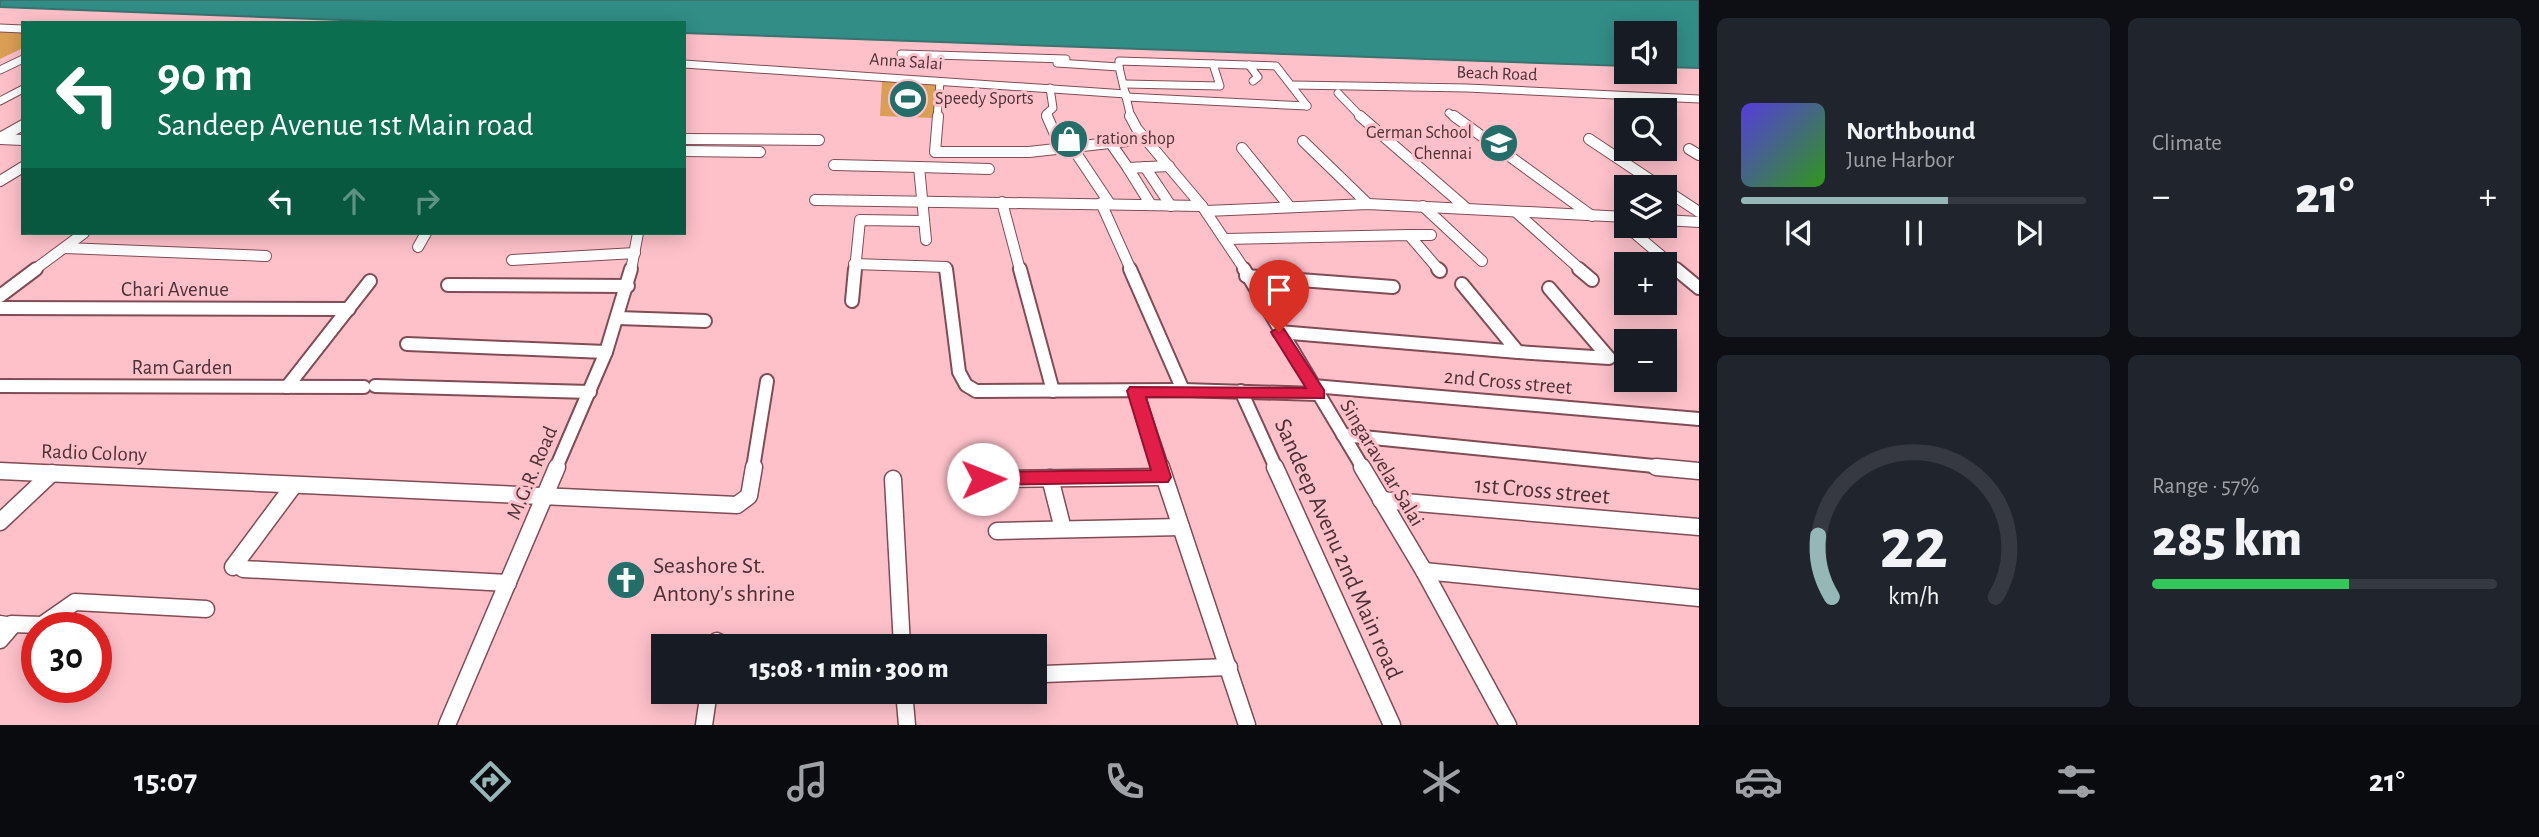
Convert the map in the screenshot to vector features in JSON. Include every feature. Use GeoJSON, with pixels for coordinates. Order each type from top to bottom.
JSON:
{"type":"FeatureCollection","features":[{"type":"Feature","properties":{"kind":"street"},"geometry":{"type":"LineString","coordinates":[[0,28],[21,29]]}},
{"type":"Feature","properties":{"kind":"street"},"geometry":{"type":"LineString","coordinates":[[901,54],[1119,64],[1176,70],[1213,64],[1276,66],[1293,84],[1307,106]]}},
{"type":"Feature","properties":{"kind":"street"},"geometry":{"type":"LineString","coordinates":[[0,70],[21,61]]}},
{"type":"Feature","properties":{"kind":"street"},"geometry":{"type":"LineString","coordinates":[[1057,63],[1119,64]]}},
{"type":"Feature","properties":{"kind":"street","name":"Anna Salai"},"geometry":{"type":"LineString","coordinates":[[686,64],[1307,106]]}},
{"type":"Feature","properties":{"kind":"street","name":"Singaravelar Salai"},"geometry":{"type":"LineString","coordinates":[[1119,64],[1131,119],[1226,240],[1424,570],[1508,725]]}},
{"type":"Feature","properties":{"kind":"street"},"geometry":{"type":"LineString","coordinates":[[1125,92],[1188,85],[1221,85],[1213,64]]}},
{"type":"Feature","properties":{"kind":"street"},"geometry":{"type":"LineString","coordinates":[[1249,65],[1258,77],[1253,81]]}},
{"type":"Feature","properties":{"kind":"street"},"geometry":{"type":"LineString","coordinates":[[1176,70],[1188,85]]}},
{"type":"Feature","properties":{"kind":"street"},"geometry":{"type":"LineString","coordinates":[[940,82],[934,152],[1029,152],[1145,139]]}},
{"type":"Feature","properties":{"kind":"street","name":"Beach Road"},"geometry":{"type":"LineString","coordinates":[[1293,84],[1467,88],[1699,100]]}},
{"type":"Feature","properties":{"kind":"street"},"geometry":{"type":"LineString","coordinates":[[1050,89],[1053,108],[1046,114],[1051,131],[1061,148]]}},
{"type":"Feature","properties":{"kind":"street"},"geometry":{"type":"LineString","coordinates":[[0,101],[21,90]]}},
{"type":"Feature","properties":{"kind":"street"},"geometry":{"type":"LineString","coordinates":[[1338,93],[1352,109],[1465,207]]}},
{"type":"Feature","properties":{"kind":"street"},"geometry":{"type":"LineString","coordinates":[[1449,113],[1592,216]]}},
{"type":"Feature","properties":{"kind":"street"},"geometry":{"type":"LineString","coordinates":[[0,138],[21,126]]}},
{"type":"Feature","properties":{"kind":"street"},"geometry":{"type":"LineString","coordinates":[[0,138],[21,140]]}},
{"type":"Feature","properties":{"kind":"street"},"geometry":{"type":"LineString","coordinates":[[686,139],[819,140]]}},
{"type":"Feature","properties":{"kind":"street"},"geometry":{"type":"LineString","coordinates":[[1589,139],[1643,175]]}},
{"type":"Feature","properties":{"kind":"street"},"geometry":{"type":"LineString","coordinates":[[1303,141],[1368,204]]}},
{"type":"Feature","properties":{"kind":"street"},"geometry":{"type":"LineString","coordinates":[[1112,145],[1151,205]]}},
{"type":"Feature","properties":{"kind":"street"},"geometry":{"type":"LineString","coordinates":[[1242,148],[1290,207]]}},
{"type":"Feature","properties":{"kind":"street"},"geometry":{"type":"LineString","coordinates":[[1689,149],[1699,155]]}},
{"type":"Feature","properties":{"kind":"street"},"geometry":{"type":"LineString","coordinates":[[686,150],[760,152]]}},
{"type":"Feature","properties":{"kind":"street"},"geometry":{"type":"LineString","coordinates":[[1074,150],[1105,204],[1183,390]]}},
{"type":"Feature","properties":{"kind":"street"},"geometry":{"type":"LineString","coordinates":[[834,165],[989,169]]}},
{"type":"Feature","properties":{"kind":"street"},"geometry":{"type":"LineString","coordinates":[[1128,168],[1169,166]]}},
{"type":"Feature","properties":{"kind":"street"},"geometry":{"type":"LineString","coordinates":[[919,167],[926,240]]}},
{"type":"Feature","properties":{"kind":"street"},"geometry":{"type":"LineString","coordinates":[[1145,167],[1171,205]]}},
{"type":"Feature","properties":{"kind":"street"},"geometry":{"type":"LineString","coordinates":[[0,181],[21,168]]}},
{"type":"Feature","properties":{"kind":"street"},"geometry":{"type":"LineString","coordinates":[[1677,197],[1699,212]]}},
{"type":"Feature","properties":{"kind":"street"},"geometry":{"type":"LineString","coordinates":[[815,200],[1171,205],[1204,209],[1368,204],[1614,216]]}},
{"type":"Feature","properties":{"kind":"street"},"geometry":{"type":"LineString","coordinates":[[1002,202],[1054,391]]}},
{"type":"Feature","properties":{"kind":"street"},"geometry":{"type":"LineString","coordinates":[[1423,206],[1482,261]]}},
{"type":"Feature","properties":{"kind":"street"},"geometry":{"type":"LineString","coordinates":[[1516,212],[1592,280]]}},
{"type":"Feature","properties":{"kind":"street"},"geometry":{"type":"LineString","coordinates":[[852,301],[860,220],[924,220]]}},
{"type":"Feature","properties":{"kind":"street"},"geometry":{"type":"LineString","coordinates":[[1677,220],[1699,222]]}},
{"type":"Feature","properties":{"kind":"street"},"geometry":{"type":"LineString","coordinates":[[1682,221],[1699,234]]}},
{"type":"Feature","properties":{"kind":"street"},"geometry":{"type":"LineString","coordinates":[[0,296],[81,235]]}},
{"type":"Feature","properties":{"kind":"street"},"geometry":{"type":"LineString","coordinates":[[418,247],[425,235]]}},
{"type":"Feature","properties":{"kind":"street","name":"M.G.R. Road"},"geometry":{"type":"LineString","coordinates":[[447,725],[606,352],[628,286],[638,235]]}},
{"type":"Feature","properties":{"kind":"street"},"geometry":{"type":"LineString","coordinates":[[1409,235],[1440,271]]}},
{"type":"Feature","properties":{"kind":"street"},"geometry":{"type":"LineString","coordinates":[[1226,240],[1430,235]]}},
{"type":"Feature","properties":{"kind":"street"},"geometry":{"type":"LineString","coordinates":[[1640,238],[1699,288]]}},
{"type":"Feature","properties":{"kind":"street"},"geometry":{"type":"LineString","coordinates":[[65,248],[266,256]]}},
{"type":"Feature","properties":{"kind":"street"},"geometry":{"type":"LineString","coordinates":[[512,260],[635,253]]}},
{"type":"Feature","properties":{"kind":"street","name":"2nd Cross street"},"geometry":{"type":"LineString","coordinates":[[854,264],[946,267],[959,372],[965,386],[987,393],[1370,388],[1699,419]]}},
{"type":"Feature","properties":{"kind":"street"},"geometry":{"type":"LineString","coordinates":[[1246,276],[1393,287]]}},
{"type":"Feature","properties":{"kind":"street"},"geometry":{"type":"LineString","coordinates":[[287,387],[370,281]]}},
{"type":"Feature","properties":{"kind":"street"},"geometry":{"type":"LineString","coordinates":[[1462,284],[1518,352]]}},
{"type":"Feature","properties":{"kind":"street"},"geometry":{"type":"LineString","coordinates":[[448,285],[628,286]]}},
{"type":"Feature","properties":{"kind":"street"},"geometry":{"type":"LineString","coordinates":[[1279,332],[1609,358],[1549,288]]}},
{"type":"Feature","properties":{"kind":"street","name":"Chari Avenue"},"geometry":{"type":"LineString","coordinates":[[0,308],[349,309]]}},
{"type":"Feature","properties":{"kind":"street"},"geometry":{"type":"LineString","coordinates":[[618,318],[705,321]]}},
{"type":"Feature","properties":{"kind":"street"},"geometry":{"type":"LineString","coordinates":[[407,344],[606,352]]}},
{"type":"Feature","properties":{"kind":"street","name":"Radio Colony"},"geometry":{"type":"LineString","coordinates":[[0,471],[743,503],[749,496],[767,381]]}},
{"type":"Feature","properties":{"kind":"street","name":"Ram Garden"},"geometry":{"type":"LineString","coordinates":[[0,386],[369,386],[590,392]]}},
{"type":"Feature","properties":{"kind":"street"},"geometry":{"type":"LineString","coordinates":[[1136,391],[1162,477],[1247,725]]}},
{"type":"Feature","properties":{"kind":"street","name":"Sandeep Avenu 2nd Main road"},"geometry":{"type":"LineString","coordinates":[[1241,391],[1392,725]]}},
{"type":"Feature","properties":{"kind":"street"},"geometry":{"type":"LineString","coordinates":[[1343,435],[1699,471]]}},
{"type":"Feature","properties":{"kind":"street"},"geometry":{"type":"LineString","coordinates":[[0,522],[52,473]]}},
{"type":"Feature","properties":{"kind":"street"},"geometry":{"type":"LineString","coordinates":[[983,479],[1162,477]]}},
{"type":"Feature","properties":{"kind":"street"},"geometry":{"type":"LineString","coordinates":[[1050,478],[1063,529]]}},
{"type":"Feature","properties":{"kind":"street"},"geometry":{"type":"LineString","coordinates":[[893,479],[901,634]]}},
{"type":"Feature","properties":{"kind":"street"},"geometry":{"type":"LineString","coordinates":[[294,485],[238,568],[509,583]]}},
{"type":"Feature","properties":{"kind":"street","name":"1st Cross street"},"geometry":{"type":"LineString","coordinates":[[1381,500],[1699,527]]}},
{"type":"Feature","properties":{"kind":"street"},"geometry":{"type":"LineString","coordinates":[[997,531],[1181,527]]}},
{"type":"Feature","properties":{"kind":"street"},"geometry":{"type":"LineString","coordinates":[[1424,570],[1699,598]]}},
{"type":"Feature","properties":{"kind":"street"},"geometry":{"type":"LineString","coordinates":[[0,640],[6,624],[42,625],[75,602],[206,609]]}},
{"type":"Feature","properties":{"kind":"street"},"geometry":{"type":"LineString","coordinates":[[1047,674],[1228,667]]}},
{"type":"Feature","properties":{"kind":"street"},"geometry":{"type":"LineString","coordinates":[[704,725],[707,704]]}},
{"type":"Feature","properties":{"kind":"street"},"geometry":{"type":"LineString","coordinates":[[905,704],[906,725]]}},
{"type":"Feature","properties":{"kind":"shaded area"},"geometry":{"type":"Polygon","coordinates":[[[0,32],[21,33],[21,49],[0,59],[0,32]]]}},
{"type":"Feature","properties":{"kind":"shaded area","name":"Speedy Sports"},"geometry":{"type":"Polygon","coordinates":[[[882,80],[936,83],[934,118],[880,116],[882,80]]]}},
{"type":"Feature","properties":{"kind":"water"},"geometry":{"type":"Polygon","coordinates":[[[0,0],[1699,0],[1699,68],[1677,67],[1677,21],[1614,21],[1614,66],[686,33],[686,21],[368,21],[0,7],[0,0]]]}},
{"type":"Feature","properties":{"kind":"place","name":"Speedy Sports"},"geometry":{"type":"Point","coordinates":[908,99]}},
{"type":"Feature","properties":{"kind":"place","name":"ration shop"},"geometry":{"type":"Point","coordinates":[1069,139]}},
{"type":"Feature","properties":{"kind":"place","name":"German School Chennai"},"geometry":{"type":"Point","coordinates":[1499,143]}},
{"type":"Feature","properties":{"kind":"place","name":"Seashore St. Antony's shrine"},"geometry":{"type":"Point","coordinates":[626,580]}},
{"type":"Feature","properties":{"kind":"route"},"geometry":{"type":"LineString","coordinates":[[983,479],[1162,477],[1136,391],[1318,394],[1279,332]]}}]}
